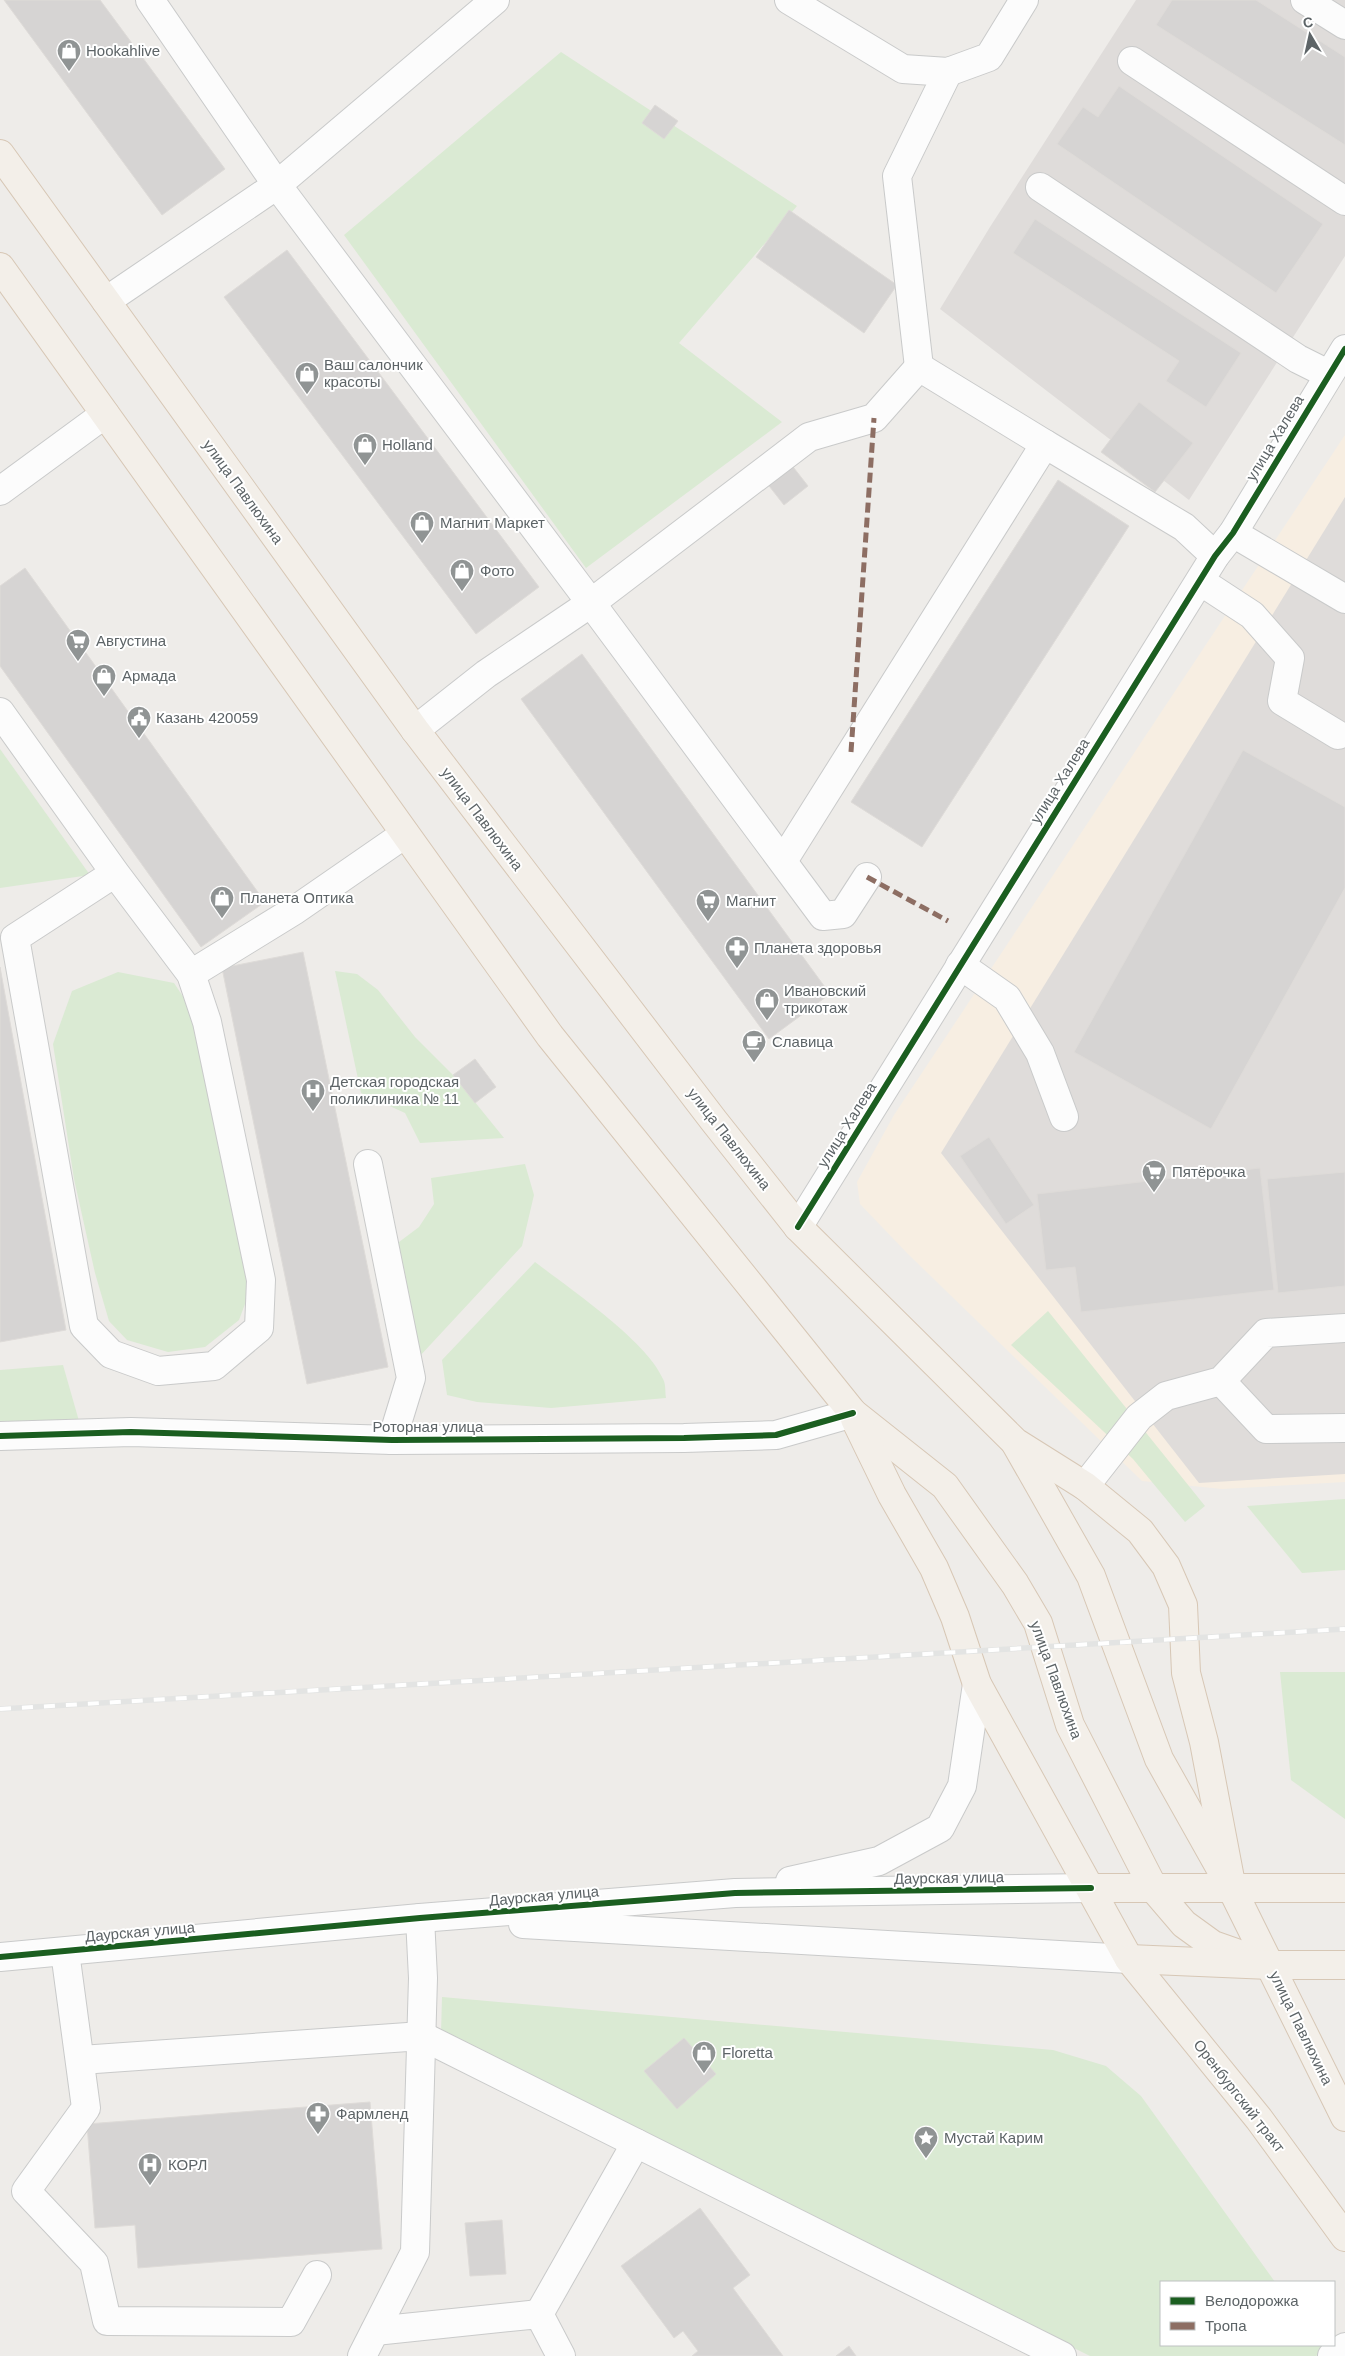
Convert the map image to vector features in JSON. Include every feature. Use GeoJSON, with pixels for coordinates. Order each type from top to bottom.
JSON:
{"type":"FeatureCollection","features":[{"type":"Feature","properties":{"kind":"main road","name":"улица Павлюхина"},"geometry":{"type":"LineString","coordinates":[[0,154],[415,730],[708,1113],[798,1227],[1015,1442],[1085,1486],[1140,1531],[1166,1566],[1183,1605],[1186,1673],[1204,1742],[1232,1889]]}},
{"type":"Feature","properties":{"kind":"main road","name":"улица Павлюхина"},"geometry":{"type":"LineString","coordinates":[[0,267],[550,1036],[853,1413],[945,1486],[1015,1584],[1038,1623],[1070,1725],[1154,1889],[1184,1924],[1213,1945],[1270,1965]]}},
{"type":"Feature","properties":{"kind":"main road","name":"улица Павлюхина"},"geometry":{"type":"LineString","coordinates":[[853,1413],[892,1495],[934,1568],[955,1617],[976,1684],[1129,1959]]}},
{"type":"Feature","properties":{"kind":"main road","name":"улица Павлюхина"},"geometry":{"type":"LineString","coordinates":[[1015,1442],[1091,1576],[1159,1759],[1232,1889],[1345,2118]]}},
{"type":"Feature","properties":{"kind":"main road","name":"Даурская улица"},"geometry":{"type":"LineString","coordinates":[[1091,1888],[1345,1888]]}},
{"type":"Feature","properties":{"kind":"main road","name":"Даурская улица"},"geometry":{"type":"LineString","coordinates":[[1129,1959],[1270,1965],[1345,1965]]}},
{"type":"Feature","properties":{"kind":"main road","name":"Оренбургский тракт"},"geometry":{"type":"LineString","coordinates":[[1129,1959],[1259,2119],[1345,2236]]}},
{"type":"Feature","properties":{"kind":"street"},"geometry":{"type":"LineString","coordinates":[[150,0],[277,185],[823,916],[843,914],[867,877]]}},
{"type":"Feature","properties":{"kind":"street"},"geometry":{"type":"LineString","coordinates":[[106,301],[277,185],[495,0]]}},
{"type":"Feature","properties":{"kind":"street"},"geometry":{"type":"LineString","coordinates":[[789,0],[903,69],[948,72],[989,58],[1024,0]]}},
{"type":"Feature","properties":{"kind":"street"},"geometry":{"type":"LineString","coordinates":[[1305,0],[1345,25]]}},
{"type":"Feature","properties":{"kind":"street"},"geometry":{"type":"LineString","coordinates":[[1132,61],[1345,201]]}},
{"type":"Feature","properties":{"kind":"street"},"geometry":{"type":"LineString","coordinates":[[415,730],[486,674],[591,603],[809,438],[874,418],[919,367],[898,176],[948,72]]}},
{"type":"Feature","properties":{"kind":"street"},"geometry":{"type":"LineString","coordinates":[[1040,187],[1298,359],[1328,374]]}},
{"type":"Feature","properties":{"kind":"street","name":"улица Халева"},"geometry":{"type":"LineString","coordinates":[[798,1227],[1215,556],[1233,533],[1328,374],[1345,349]]}},
{"type":"Feature","properties":{"kind":"street"},"geometry":{"type":"LineString","coordinates":[[919,367],[1184,527],[1215,556]]}},
{"type":"Feature","properties":{"kind":"street"},"geometry":{"type":"LineString","coordinates":[[0,491],[105,414]]}},
{"type":"Feature","properties":{"kind":"street"},"geometry":{"type":"LineString","coordinates":[[783,861],[1045,444]]}},
{"type":"Feature","properties":{"kind":"street"},"geometry":{"type":"LineString","coordinates":[[1233,533],[1345,599]]}},
{"type":"Feature","properties":{"kind":"street"},"geometry":{"type":"LineString","coordinates":[[1200,581],[1252,615],[1290,658],[1282,701],[1338,735]]}},
{"type":"Feature","properties":{"kind":"street"},"geometry":{"type":"LineString","coordinates":[[0,712],[115,873],[191,974],[207,1022],[262,1280],[259,1328],[214,1366],[158,1371],[111,1354],[84,1326],[15,938],[115,873]]}},
{"type":"Feature","properties":{"kind":"street"},"geometry":{"type":"LineString","coordinates":[[191,974],[295,910],[405,834]]}},
{"type":"Feature","properties":{"kind":"street"},"geometry":{"type":"LineString","coordinates":[[960,965],[1008,998],[1040,1053],[1064,1117]]}},
{"type":"Feature","properties":{"kind":"street"},"geometry":{"type":"LineString","coordinates":[[368,1164],[411,1378],[392,1440]]}},
{"type":"Feature","properties":{"kind":"street"},"geometry":{"type":"LineString","coordinates":[[1085,1486],[1139,1417],[1166,1396],[1221,1381],[1266,1333],[1345,1328]]}},
{"type":"Feature","properties":{"kind":"street"},"geometry":{"type":"LineString","coordinates":[[1221,1381],[1266,1429],[1345,1428]]}},
{"type":"Feature","properties":{"kind":"street","name":"Роторная улица"},"geometry":{"type":"LineString","coordinates":[[0,1436],[131,1432],[392,1440],[684,1438],[776,1435],[853,1413]]}},
{"type":"Feature","properties":{"kind":"street"},"geometry":{"type":"LineString","coordinates":[[735,1893],[879,1861],[940,1828],[962,1786],[976,1684]]}},
{"type":"Feature","properties":{"kind":"street","name":"Даурская улица"},"geometry":{"type":"LineString","coordinates":[[0,1957],[420,1918],[735,1893],[1091,1888]]}},
{"type":"Feature","properties":{"kind":"street"},"geometry":{"type":"LineString","coordinates":[[362,2356],[415,2252],[424,1978],[420,1918]]}},
{"type":"Feature","properties":{"kind":"street","name":"Даурская улица"},"geometry":{"type":"LineString","coordinates":[[420,1918],[1129,1959]]}},
{"type":"Feature","properties":{"kind":"street"},"geometry":{"type":"LineString","coordinates":[[65,1952],[86,2108],[26,2190],[94,2263],[107,2321],[292,2322],[317,2275]]}},
{"type":"Feature","properties":{"kind":"street"},"geometry":{"type":"LineString","coordinates":[[80,2060],[422,2036],[1062,2356]]}},
{"type":"Feature","properties":{"kind":"street"},"geometry":{"type":"LineString","coordinates":[[539,2314],[636,2144]]}},
{"type":"Feature","properties":{"kind":"street"},"geometry":{"type":"LineString","coordinates":[[375,2331],[539,2314]]}},
{"type":"Feature","properties":{"kind":"street"},"geometry":{"type":"LineString","coordinates":[[539,2314],[561,2356]]}},
{"type":"Feature","properties":{"kind":"street"},"geometry":{"type":"LineString","coordinates":[[1332,2356],[1345,2346]]}},
{"type":"Feature","properties":{"kind":"shaded area"},"geometry":{"type":"Polygon","coordinates":[[[1136,0],[1345,0],[1345,256],[1189,500],[940,309],[990,227],[1136,0]]]}},
{"type":"Feature","properties":{"kind":"shaded area"},"geometry":{"type":"Polygon","coordinates":[[[1345,435],[1345,1482],[1222,1489],[1142,1481],[907,1253],[860,1204],[857,1182],[894,1115],[1345,435]]]}},
{"type":"Feature","properties":{"kind":"shaded area"},"geometry":{"type":"Polygon","coordinates":[[[1345,497],[1345,1474],[1199,1483],[941,1153],[1345,497]]]}},
{"type":"Feature","properties":{"kind":"green space"},"geometry":{"type":"Polygon","coordinates":[[[561,52],[797,206],[679,343],[782,422],[586,568],[344,235],[561,52]]]}},
{"type":"Feature","properties":{"kind":"green space"},"geometry":{"type":"Polygon","coordinates":[[[0,749],[90,875],[0,888],[0,749]]]}},
{"type":"Feature","properties":{"kind":"green space"},"geometry":{"type":"Polygon","coordinates":[[[335,971],[357,974],[378,990],[415,1037],[453,1075],[504,1138],[420,1143],[405,1113],[361,1093],[335,971]]]}},
{"type":"Feature","properties":{"kind":"green space"},"geometry":{"type":"Polygon","coordinates":[[[118,972],[174,983],[202,1025],[254,1280],[239,1320],[205,1347],[168,1352],[127,1340],[109,1321],[95,1273],[74,1179],[53,1044],[72,991],[118,972]]]}},
{"type":"Feature","properties":{"kind":"green space"},"geometry":{"type":"Polygon","coordinates":[[[525,1164],[534,1195],[522,1246],[419,1357],[395,1245],[419,1227],[434,1204],[431,1178],[525,1164]]]}},
{"type":"Feature","properties":{"kind":"green space"},"geometry":{"type":"Polygon","coordinates":[[[535,1262],[606,1316],[641,1348],[663,1379],[666,1398],[551,1408],[477,1402],[447,1395],[442,1360],[535,1262]]]}},
{"type":"Feature","properties":{"kind":"green space"},"geometry":{"type":"Polygon","coordinates":[[[1048,1311],[1205,1506],[1185,1522],[1133,1459],[1011,1345],[1048,1311]]]}},
{"type":"Feature","properties":{"kind":"green space"},"geometry":{"type":"Polygon","coordinates":[[[63,1365],[79,1421],[0,1423],[0,1370],[63,1365]]]}},
{"type":"Feature","properties":{"kind":"green space"},"geometry":{"type":"Polygon","coordinates":[[[1345,1499],[1345,1570],[1302,1573],[1247,1506],[1345,1499]]]}},
{"type":"Feature","properties":{"kind":"green space"},"geometry":{"type":"Polygon","coordinates":[[[1280,1672],[1345,1672],[1345,1819],[1291,1780],[1280,1672]]]}},
{"type":"Feature","properties":{"kind":"green space"},"geometry":{"type":"Polygon","coordinates":[[[442,1997],[1053,2050],[1106,2066],[1141,2096],[1274,2281],[1160,2281],[1160,2346],[1322,2346],[1324,2350],[1316,2356],[1090,2356],[441,2033],[442,1997]]]}},
{"type":"Feature","properties":{"kind":"building"},"geometry":{"type":"Polygon","coordinates":[[[4,0],[100,0],[225,169],[162,215],[4,0]]]}},
{"type":"Feature","properties":{"kind":"building"},"geometry":{"type":"Polygon","coordinates":[[[1172,0],[1256,0],[1345,57],[1345,145],[1156,25],[1172,0]]]}},
{"type":"Feature","properties":{"kind":"building"},"geometry":{"type":"Polygon","coordinates":[[[1119,86],[1323,224],[1276,293],[1057,144],[1083,107],[1098,117],[1119,86]]]}},
{"type":"Feature","properties":{"kind":"building"},"geometry":{"type":"Polygon","coordinates":[[[655,105],[678,121],[664,139],[642,123],[655,105]]]}},
{"type":"Feature","properties":{"kind":"building"},"geometry":{"type":"Polygon","coordinates":[[[789,210],[897,285],[864,333],[756,257],[789,210]]]}},
{"type":"Feature","properties":{"kind":"building"},"geometry":{"type":"Polygon","coordinates":[[[1035,219],[1241,353],[1206,407],[1166,381],[1179,361],[1013,253],[1035,219]]]}},
{"type":"Feature","properties":{"kind":"building"},"geometry":{"type":"Polygon","coordinates":[[[287,250],[539,587],[476,634],[224,297],[287,250]]]}},
{"type":"Feature","properties":{"kind":"building"},"geometry":{"type":"Polygon","coordinates":[[[1139,402],[1193,443],[1155,492],[1101,452],[1139,402]]]}},
{"type":"Feature","properties":{"kind":"building"},"geometry":{"type":"Polygon","coordinates":[[[790,463],[808,486],[784,505],[766,482],[790,463]]]}},
{"type":"Feature","properties":{"kind":"building"},"geometry":{"type":"Polygon","coordinates":[[[1058,480],[1129,526],[922,847],[851,802],[1058,480]]]}},
{"type":"Feature","properties":{"kind":"building"},"geometry":{"type":"Polygon","coordinates":[[[25,568],[265,902],[201,947],[0,666],[0,586],[25,568]]]}},
{"type":"Feature","properties":{"kind":"building"},"geometry":{"type":"Polygon","coordinates":[[[582,654],[830,994],[769,1039],[521,699],[582,654]]]}},
{"type":"Feature","properties":{"kind":"building"},"geometry":{"type":"Polygon","coordinates":[[[1243,750],[1345,807],[1345,888],[1211,1129],[1074,1052],[1243,750]]]}},
{"type":"Feature","properties":{"kind":"building"},"geometry":{"type":"Polygon","coordinates":[[[303,952],[388,1367],[307,1384],[222,968],[303,952]]]}},
{"type":"Feature","properties":{"kind":"building"},"geometry":{"type":"Polygon","coordinates":[[[0,967],[66,1330],[0,1342],[0,967]]]}},
{"type":"Feature","properties":{"kind":"building"},"geometry":{"type":"Polygon","coordinates":[[[475,1059],[496,1087],[475,1103],[453,1075],[475,1059]]]}},
{"type":"Feature","properties":{"kind":"building"},"geometry":{"type":"Polygon","coordinates":[[[989,1137],[1034,1205],[1006,1224],[960,1156],[989,1137]]]}},
{"type":"Feature","properties":{"kind":"building"},"geometry":{"type":"Polygon","coordinates":[[[1260,1168],[1274,1290],[1081,1312],[1075,1267],[1046,1270],[1037,1194],[1260,1168]]]}},
{"type":"Feature","properties":{"kind":"building"},"geometry":{"type":"Polygon","coordinates":[[[1345,1172],[1345,1286],[1278,1293],[1267,1179],[1345,1172]]]}},
{"type":"Feature","properties":{"kind":"building"},"geometry":{"type":"Polygon","coordinates":[[[684,2038],[716,2074],[677,2109],[644,2071],[684,2038]]]}},
{"type":"Feature","properties":{"kind":"building"},"geometry":{"type":"Polygon","coordinates":[[[370,2102],[382,2249],[138,2268],[135,2225],[95,2228],[87,2124],[370,2102]]]}},
{"type":"Feature","properties":{"kind":"building"},"geometry":{"type":"Polygon","coordinates":[[[700,2208],[750,2275],[733,2288],[783,2356],[692,2356],[698,2351],[683,2331],[674,2338],[621,2266],[700,2208]]]}},
{"type":"Feature","properties":{"kind":"building"},"geometry":{"type":"Polygon","coordinates":[[[502,2220],[506,2274],[470,2276],[465,2223],[502,2220]]]}},
{"type":"Feature","properties":{"kind":"building"},"geometry":{"type":"Polygon","coordinates":[[[849,2346],[856,2356],[836,2356],[849,2346]]]}},
{"type":"Feature","properties":{"kind":"railway"},"geometry":{"type":"LineString","coordinates":[[0,1709],[1345,1629]]}},
{"type":"Feature","properties":{"kind":"marked path"},"geometry":{"type":"LineString","coordinates":[[851,752],[874,418]]}},
{"type":"Feature","properties":{"kind":"marked path"},"geometry":{"type":"LineString","coordinates":[[867,877],[948,921]]}},
{"type":"Feature","properties":{"kind":"cycle path"},"geometry":{"type":"LineString","coordinates":[[798,1227],[1215,556],[1233,533],[1345,349]]}},
{"type":"Feature","properties":{"kind":"cycle path"},"geometry":{"type":"LineString","coordinates":[[0,1436],[131,1432],[392,1440],[684,1438],[776,1435],[853,1413]]}},
{"type":"Feature","properties":{"kind":"cycle path"},"geometry":{"type":"LineString","coordinates":[[0,1957],[420,1918],[735,1893],[1091,1888]]}},
{"type":"Feature","properties":{"kind":"place","name":"Hookahlive"},"geometry":{"type":"Point","coordinates":[69,72]}},
{"type":"Feature","properties":{"kind":"place","name":"Ваш салончик красоты"},"geometry":{"type":"Point","coordinates":[307,395]}},
{"type":"Feature","properties":{"kind":"place","name":"Holland"},"geometry":{"type":"Point","coordinates":[365,466]}},
{"type":"Feature","properties":{"kind":"place","name":"Магнит Маркет"},"geometry":{"type":"Point","coordinates":[422,544]}},
{"type":"Feature","properties":{"kind":"place","name":"Фото"},"geometry":{"type":"Point","coordinates":[462,592]}},
{"type":"Feature","properties":{"kind":"place","name":"Августина"},"geometry":{"type":"Point","coordinates":[78,662]}},
{"type":"Feature","properties":{"kind":"place","name":"Армада"},"geometry":{"type":"Point","coordinates":[104,697]}},
{"type":"Feature","properties":{"kind":"place","name":"Казань 420059"},"geometry":{"type":"Point","coordinates":[139,739]}},
{"type":"Feature","properties":{"kind":"place","name":"Планета Оптика"},"geometry":{"type":"Point","coordinates":[222,919]}},
{"type":"Feature","properties":{"kind":"place","name":"Магнит"},"geometry":{"type":"Point","coordinates":[708,922]}},
{"type":"Feature","properties":{"kind":"place","name":"Планета здоровья"},"geometry":{"type":"Point","coordinates":[737,969]}},
{"type":"Feature","properties":{"kind":"place","name":"Ивановский трикотаж"},"geometry":{"type":"Point","coordinates":[767,1021]}},
{"type":"Feature","properties":{"kind":"place","name":"Славица"},"geometry":{"type":"Point","coordinates":[754,1063]}},
{"type":"Feature","properties":{"kind":"place","name":"Детская городская поликлиника № 11"},"geometry":{"type":"Point","coordinates":[313,1112]}},
{"type":"Feature","properties":{"kind":"place","name":"Пятёрочка"},"geometry":{"type":"Point","coordinates":[1154,1193]}},
{"type":"Feature","properties":{"kind":"place","name":"Floretta"},"geometry":{"type":"Point","coordinates":[704,2074]}},
{"type":"Feature","properties":{"kind":"place","name":"Фармленд"},"geometry":{"type":"Point","coordinates":[318,2135]}},
{"type":"Feature","properties":{"kind":"place","name":"Мустай Карим"},"geometry":{"type":"Point","coordinates":[926,2159]}},
{"type":"Feature","properties":{"kind":"place","name":"КОРЛ"},"geometry":{"type":"Point","coordinates":[150,2186]}}]}
